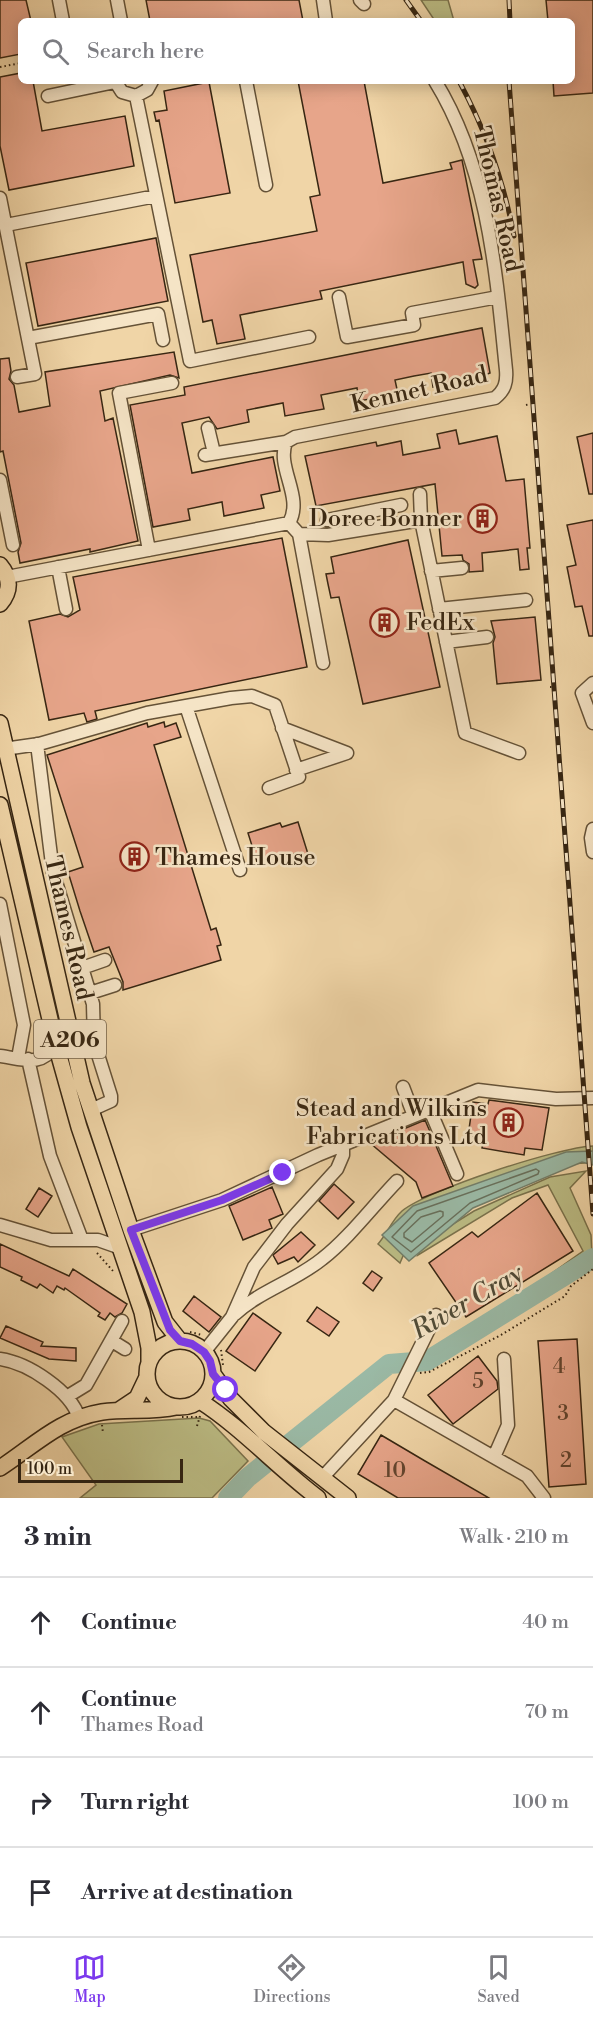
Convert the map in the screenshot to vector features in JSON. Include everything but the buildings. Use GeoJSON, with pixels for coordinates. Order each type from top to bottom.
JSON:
{"type":"FeatureCollection","features":[{"type":"Feature","properties":{"kind":"main road"},"geometry":{"type":"LineString","coordinates":[[0,603],[8,592],[4,571]]}},
{"type":"Feature","properties":{"kind":"main road","name":"Thames Road"},"geometry":{"type":"LineString","coordinates":[[0,723],[72,1049],[131,1230],[165,1322],[180,1341]]}},
{"type":"Feature","properties":{"kind":"main road","name":"Thames Road"},"geometry":{"type":"LineString","coordinates":[[0,805],[56,1045],[118,1246],[142,1312],[149,1348],[148,1370]]}},
{"type":"Feature","properties":{"kind":"main road"},"geometry":{"type":"LineString","coordinates":[[119,1410],[137,1398],[148,1370],[161,1347],[180,1341],[192,1344],[204,1352],[210,1361],[213,1374],[211,1387],[200,1409]]}},
{"type":"Feature","properties":{"kind":"main road"},"geometry":{"type":"LineString","coordinates":[[148,1370],[156,1398],[176,1407]]}},
{"type":"Feature","properties":{"kind":"main road"},"geometry":{"type":"LineString","coordinates":[[213,1374],[231,1399],[264,1432],[348,1498]]}},
{"type":"Feature","properties":{"kind":"main road"},"geometry":{"type":"LineString","coordinates":[[0,1468],[44,1434],[78,1418],[119,1410],[158,1411],[190,1406],[216,1411],[290,1477],[318,1498]]}},
{"type":"Feature","properties":{"kind":"street"},"geometry":{"type":"LineString","coordinates":[[59,0],[62,18]]}},
{"type":"Feature","properties":{"kind":"street"},"geometry":{"type":"LineString","coordinates":[[117,0],[120,18]]}},
{"type":"Feature","properties":{"kind":"street"},"geometry":{"type":"LineString","coordinates":[[323,0],[326,18]]}},
{"type":"Feature","properties":{"kind":"street"},"geometry":{"type":"LineString","coordinates":[[48,96],[105,84]]}},
{"type":"Feature","properties":{"kind":"street"},"geometry":{"type":"LineString","coordinates":[[116,84],[122,92],[136,96],[147,90],[152,84]]}},
{"type":"Feature","properties":{"kind":"street"},"geometry":{"type":"LineString","coordinates":[[247,84],[266,184]]}},
{"type":"Feature","properties":{"kind":"street","name":"Thomas Road"},"geometry":{"type":"LineString","coordinates":[[437,84],[459,123],[471,162],[488,228],[498,297]]}},
{"type":"Feature","properties":{"kind":"street"},"geometry":{"type":"LineString","coordinates":[[136,96],[190,361],[309,336]]}},
{"type":"Feature","properties":{"kind":"street"},"geometry":{"type":"LineString","coordinates":[[6,225],[156,196]]}},
{"type":"Feature","properties":{"kind":"street"},"geometry":{"type":"LineString","coordinates":[[0,198],[35,374],[17,377]]}},
{"type":"Feature","properties":{"kind":"street"},"geometry":{"type":"LineString","coordinates":[[339,297],[347,337],[414,325],[412,313],[498,297]]}},
{"type":"Feature","properties":{"kind":"street","name":"Kennet Road"},"geometry":{"type":"LineString","coordinates":[[208,428],[209,454],[286,442],[295,437],[495,398],[502,392],[507,381],[498,297]]}},
{"type":"Feature","properties":{"kind":"street"},"geometry":{"type":"LineString","coordinates":[[28,338],[158,314],[163,340]]}},
{"type":"Feature","properties":{"kind":"street"},"geometry":{"type":"LineString","coordinates":[[149,550],[118,393],[172,383]]}},
{"type":"Feature","properties":{"kind":"street"},"geometry":{"type":"LineString","coordinates":[[286,442],[283,452],[294,506],[289,523]]}},
{"type":"Feature","properties":{"kind":"street"},"geometry":{"type":"LineString","coordinates":[[0,480],[5,529],[13,545]]}},
{"type":"Feature","properties":{"kind":"street"},"geometry":{"type":"LineString","coordinates":[[420,494],[421,520],[465,733],[519,753]]}},
{"type":"Feature","properties":{"kind":"street"},"geometry":{"type":"LineString","coordinates":[[327,520],[401,505]]}},
{"type":"Feature","properties":{"kind":"street"},"geometry":{"type":"LineString","coordinates":[[386,508],[389,525]]}},
{"type":"Feature","properties":{"kind":"street"},"geometry":{"type":"LineString","coordinates":[[299,534],[328,535],[421,520]]}},
{"type":"Feature","properties":{"kind":"street"},"geometry":{"type":"LineString","coordinates":[[4,571],[58,567],[289,523]]}},
{"type":"Feature","properties":{"kind":"street"},"geometry":{"type":"LineString","coordinates":[[289,523],[299,534],[323,663]]}},
{"type":"Feature","properties":{"kind":"street"},"geometry":{"type":"LineString","coordinates":[[58,567],[66,609]]}},
{"type":"Feature","properties":{"kind":"street"},"geometry":{"type":"LineString","coordinates":[[431,571],[462,568]]}},
{"type":"Feature","properties":{"kind":"street"},"geometry":{"type":"LineString","coordinates":[[439,609],[526,600]]}},
{"type":"Feature","properties":{"kind":"street"},"geometry":{"type":"LineString","coordinates":[[446,642],[487,637]]}},
{"type":"Feature","properties":{"kind":"street"},"geometry":{"type":"LineString","coordinates":[[593,683],[582,693],[593,723]]}},
{"type":"Feature","properties":{"kind":"street"},"geometry":{"type":"LineString","coordinates":[[4,749],[38,744],[147,712],[252,696],[275,705],[299,777],[269,789]]}},
{"type":"Feature","properties":{"kind":"street"},"geometry":{"type":"LineString","coordinates":[[186,706],[240,870]]}},
{"type":"Feature","properties":{"kind":"street"},"geometry":{"type":"LineString","coordinates":[[282,728],[347,753],[296,770]]}},
{"type":"Feature","properties":{"kind":"street"},"geometry":{"type":"LineString","coordinates":[[38,744],[53,872],[93,1004],[94,1042],[111,1096],[111,1101],[91,1110]]}},
{"type":"Feature","properties":{"kind":"street"},"geometry":{"type":"LineString","coordinates":[[593,829],[591,838],[593,852]]}},
{"type":"Feature","properties":{"kind":"street"},"geometry":{"type":"LineString","coordinates":[[0,904],[24,1025],[23,1059],[50,1156],[82,1240]]}},
{"type":"Feature","properties":{"kind":"street"},"geometry":{"type":"LineString","coordinates":[[82,968],[105,960]]}},
{"type":"Feature","properties":{"kind":"street"},"geometry":{"type":"LineString","coordinates":[[90,993],[115,985]]}},
{"type":"Feature","properties":{"kind":"street"},"geometry":{"type":"LineString","coordinates":[[0,1056],[39,1061],[47,1058],[56,1045]]}},
{"type":"Feature","properties":{"kind":"street"},"geometry":{"type":"LineString","coordinates":[[403,1087],[414,1116]]}},
{"type":"Feature","properties":{"kind":"street"},"geometry":{"type":"LineString","coordinates":[[131,1230],[222,1200],[478,1090],[556,1099],[593,1098]]}},
{"type":"Feature","properties":{"kind":"street"},"geometry":{"type":"LineString","coordinates":[[430,1110],[457,1174]]}},
{"type":"Feature","properties":{"kind":"street"},"geometry":{"type":"LineString","coordinates":[[232,1317],[254,1267],[287,1224],[337,1169],[343,1155],[343,1147]]}},
{"type":"Feature","properties":{"kind":"street"},"geometry":{"type":"LineString","coordinates":[[204,1352],[244,1305],[295,1279],[324,1258],[397,1181]]}},
{"type":"Feature","properties":{"kind":"street"},"geometry":{"type":"LineString","coordinates":[[0,1225],[51,1240],[98,1240],[118,1246]]}},
{"type":"Feature","properties":{"kind":"street"},"geometry":{"type":"LineString","coordinates":[[322,1478],[394,1400],[436,1315]]}},
{"type":"Feature","properties":{"kind":"street"},"geometry":{"type":"LineString","coordinates":[[68,1396],[86,1385],[123,1321]]}},
{"type":"Feature","properties":{"kind":"street"},"geometry":{"type":"LineString","coordinates":[[112,1341],[125,1349]]}},
{"type":"Feature","properties":{"kind":"street"},"geometry":{"type":"LineString","coordinates":[[0,1359],[32,1372],[68,1396],[78,1418]]}},
{"type":"Feature","properties":{"kind":"street"},"geometry":{"type":"LineString","coordinates":[[494,1457],[508,1425],[504,1359]]}},
{"type":"Feature","properties":{"kind":"street"},"geometry":{"type":"LineString","coordinates":[[394,1400],[527,1476],[544,1498]]}},
{"type":"Feature","properties":{"kind":"path"},"geometry":{"type":"LineString","coordinates":[[0,67],[18,64]]}},
{"type":"Feature","properties":{"kind":"path"},"geometry":{"type":"LineString","coordinates":[[526,405],[530,404]]}},
{"type":"Feature","properties":{"kind":"path"},"geometry":{"type":"LineString","coordinates":[[98,1246],[97,1253],[118,1276]]}},
{"type":"Feature","properties":{"kind":"path"},"geometry":{"type":"LineString","coordinates":[[407,1373],[429,1372],[501,1335],[565,1296],[571,1286],[593,1269]]}},
{"type":"Feature","properties":{"kind":"path"},"geometry":{"type":"LineString","coordinates":[[197,1426],[200,1409]]}},
{"type":"Feature","properties":{"kind":"path"},"geometry":{"type":"LineString","coordinates":[[102,1422],[103,1433]]}},
{"type":"Feature","properties":{"kind":"green space"},"geometry":{"type":"Polygon","coordinates":[[[421,0],[448,0],[453,18],[433,18],[421,0]]]}},
{"type":"Feature","properties":{"kind":"green space"},"geometry":{"type":"Polygon","coordinates":[[[593,1146],[593,1153],[575,1155],[585,1163],[559,1165],[418,1221],[400,1263],[378,1244],[402,1211],[416,1202],[464,1181],[524,1161],[593,1146]]]}},
{"type":"Feature","properties":{"kind":"green space"},"geometry":{"type":"Polygon","coordinates":[[[586,1171],[570,1188],[591,1235],[592,1256],[496,1313],[583,1251],[548,1185],[512,1198],[418,1255],[424,1242],[474,1211],[550,1177],[586,1171]]]}},
{"type":"Feature","properties":{"kind":"green space"},"geometry":{"type":"Polygon","coordinates":[[[199,1418],[210,1421],[248,1461],[212,1498],[80,1498],[96,1485],[62,1437],[99,1424],[199,1418]]]}},
{"type":"Feature","properties":{"kind":"water"},"geometry":{"type":"Polygon","coordinates":[[[593,1151],[593,1165],[582,1162],[473,1208],[409,1261],[382,1235],[413,1206],[566,1152],[593,1151]]]}},
{"type":"Feature","properties":{"kind":"waterway","name":"River Cray"},"geometry":{"type":"LineString","coordinates":[[228,1498],[247,1478],[389,1364],[427,1361],[593,1258]]}},
{"type":"Feature","properties":{"kind":"railway"},"geometry":{"type":"LineString","coordinates":[[406,0],[419,18]]}},
{"type":"Feature","properties":{"kind":"railway"},"geometry":{"type":"LineString","coordinates":[[509,0],[510,18]]}},
{"type":"Feature","properties":{"kind":"railway"},"geometry":{"type":"LineString","coordinates":[[460,84],[492,156],[505,196],[514,236]]}},
{"type":"Feature","properties":{"kind":"railway"},"geometry":{"type":"LineString","coordinates":[[509,84],[593,1214]]}},
{"type":"Feature","properties":{"kind":"place","name":"Doree Bonner"},"geometry":{"type":"Point","coordinates":[483,518]}},
{"type":"Feature","properties":{"kind":"place","name":"FedEx"},"geometry":{"type":"Point","coordinates":[385,622]}},
{"type":"Feature","properties":{"kind":"place","name":"Thames House"},"geometry":{"type":"Point","coordinates":[134,857]}},
{"type":"Feature","properties":{"kind":"place","name":"Stead and Wilkins Fabrications Ltd"},"geometry":{"type":"Point","coordinates":[508,1122]}},
{"type":"Feature","properties":{"kind":"route"},"geometry":{"type":"LineString","coordinates":[[226,1390],[213,1374],[210,1361],[204,1352],[198,1346],[180,1341],[165,1322],[131,1230],[222,1200],[283,1173]]}}]}
